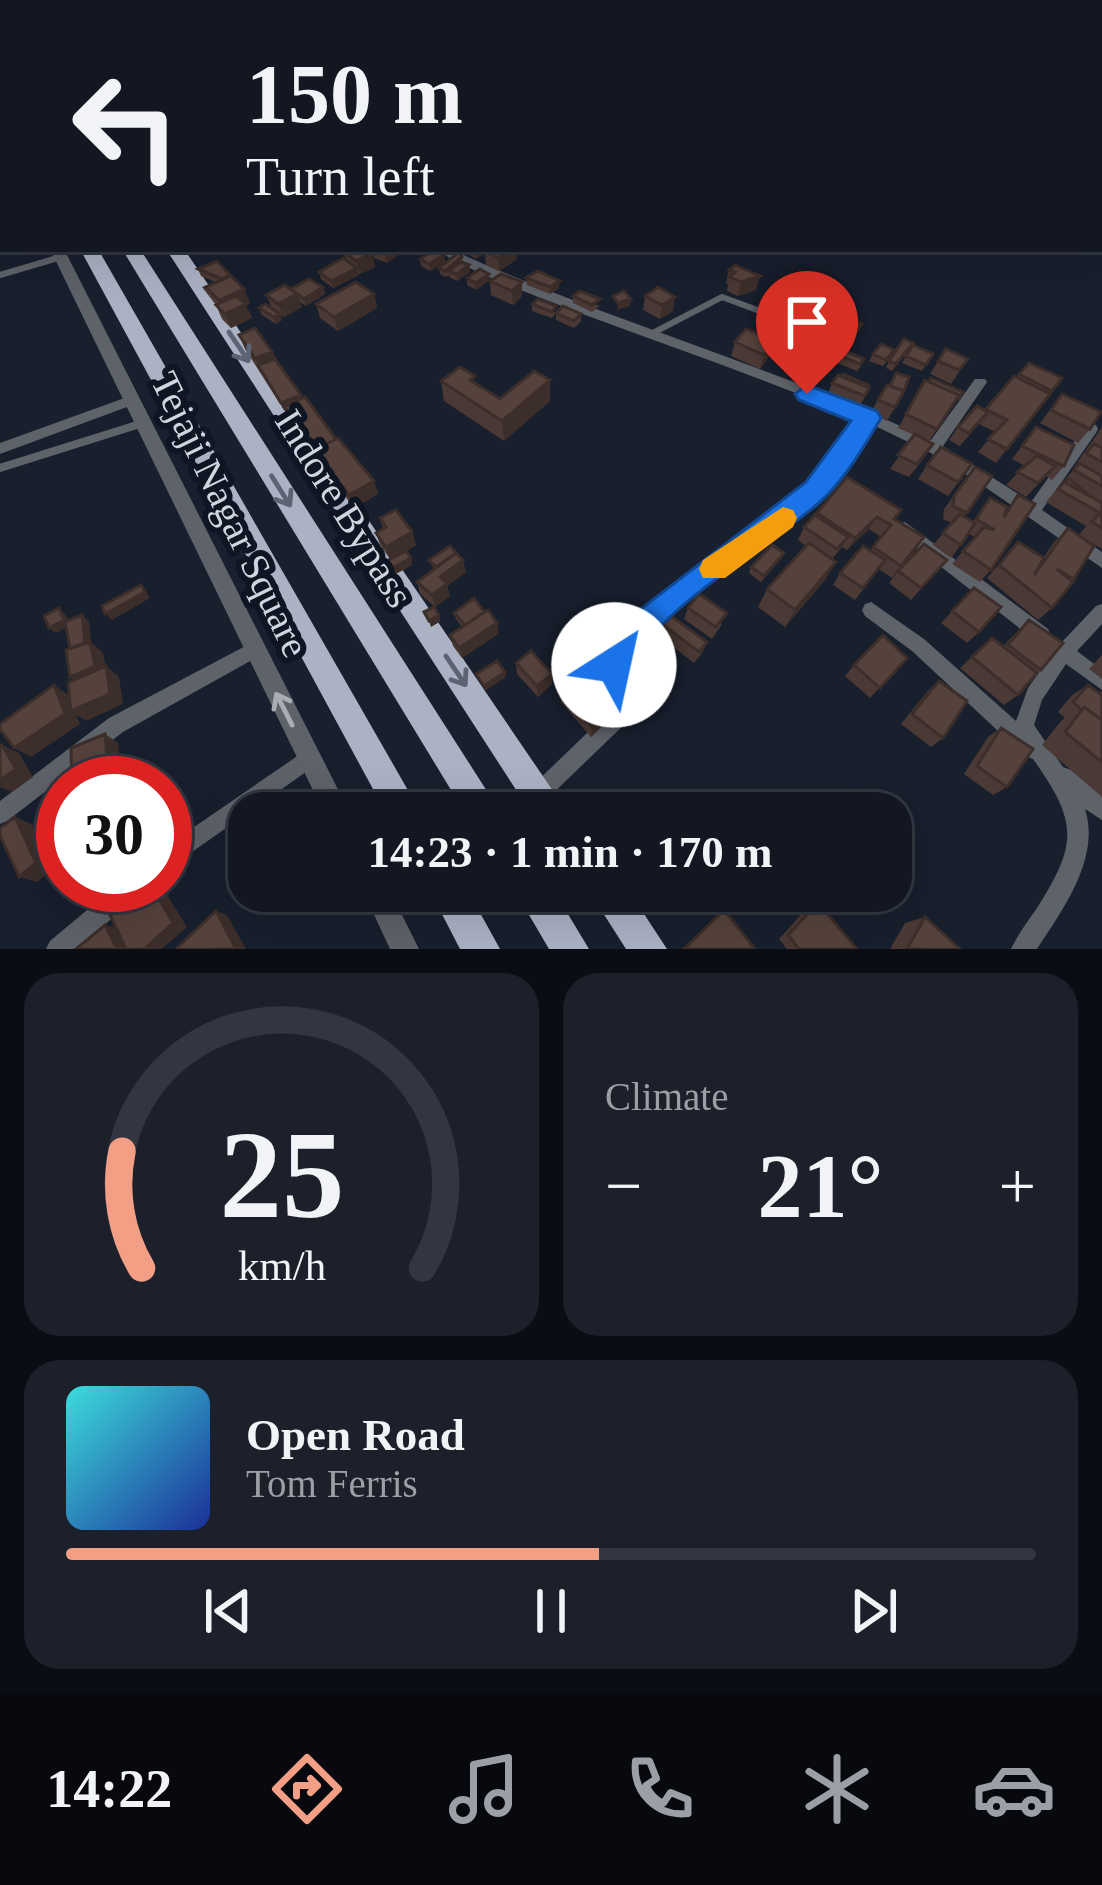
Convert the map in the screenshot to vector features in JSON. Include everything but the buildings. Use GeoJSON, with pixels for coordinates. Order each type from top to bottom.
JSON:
{"type":"FeatureCollection","features":[{"type":"Feature","properties":{"kind":"highway"},"geometry":{"type":"LineString","coordinates":[[91,252],[392,792]]}},
{"type":"Feature","properties":{"kind":"highway","name":"Indore Bypass"},"geometry":{"type":"LineString","coordinates":[[133,252],[471,792]]}},
{"type":"Feature","properties":{"kind":"highway"},"geometry":{"type":"LineString","coordinates":[[177,252],[537,792]]}},
{"type":"Feature","properties":{"kind":"highway"},"geometry":{"type":"LineString","coordinates":[[460,912],[482,949]]}},
{"type":"Feature","properties":{"kind":"highway"},"geometry":{"type":"LineString","coordinates":[[546,912],[570,949]]}},
{"type":"Feature","properties":{"kind":"highway"},"geometry":{"type":"LineString","coordinates":[[622,912],[648,949]]}},
{"type":"Feature","properties":{"kind":"street"},"geometry":{"type":"LineString","coordinates":[[448,252],[934,448],[1102,561]]}},
{"type":"Feature","properties":{"kind":"street","name":"Tejaji Nagar Square"},"geometry":{"type":"LineString","coordinates":[[59,253],[327,792]]}},
{"type":"Feature","properties":{"kind":"street"},"geometry":{"type":"LineString","coordinates":[[934,448],[980,382]]}},
{"type":"Feature","properties":{"kind":"street"},"geometry":{"type":"LineString","coordinates":[[0,448],[130,400]]}},
{"type":"Feature","properties":{"kind":"street"},"geometry":{"type":"LineString","coordinates":[[555,792],[622,713],[614,665],[629,635],[800,505],[868,418]]}},
{"type":"Feature","properties":{"kind":"street"},"geometry":{"type":"LineString","coordinates":[[1032,512],[1090,429]]}},
{"type":"Feature","properties":{"kind":"street"},"geometry":{"type":"LineString","coordinates":[[898,523],[1102,681]]}},
{"type":"Feature","properties":{"kind":"street"},"geometry":{"type":"LineString","coordinates":[[871,610],[918,645],[1102,809]]}},
{"type":"Feature","properties":{"kind":"street"},"geometry":{"type":"LineString","coordinates":[[1023,949],[1054,902],[1078,836],[1072,800],[1024,727],[1028,707],[1102,612]]}},
{"type":"Feature","properties":{"kind":"street"},"geometry":{"type":"LineString","coordinates":[[0,814],[116,725],[254,650]]}},
{"type":"Feature","properties":{"kind":"street"},"geometry":{"type":"LineString","coordinates":[[192,841],[310,758]]}},
{"type":"Feature","properties":{"kind":"street"},"geometry":{"type":"LineString","coordinates":[[58,949],[102,912]]}},
{"type":"Feature","properties":{"kind":"street"},"geometry":{"type":"LineString","coordinates":[[386,912],[405,949]]}},
{"type":"Feature","properties":{"kind":"lane"},"geometry":{"type":"LineString","coordinates":[[0,274],[59,253]]}},
{"type":"Feature","properties":{"kind":"lane"},"geometry":{"type":"LineString","coordinates":[[647,335],[722,297],[817,332]]}},
{"type":"Feature","properties":{"kind":"lane"},"geometry":{"type":"LineString","coordinates":[[0,468],[140,424]]}},
{"type":"Feature","properties":{"kind":"slow traffic"},"geometry":{"type":"LineString","coordinates":[[714,569],[783,518]]}},
{"type":"Feature","properties":{"kind":"route"},"geometry":{"type":"LineString","coordinates":[[614,665],[622,643],[651,615],[800,505],[868,418],[807,394]]}}]}
